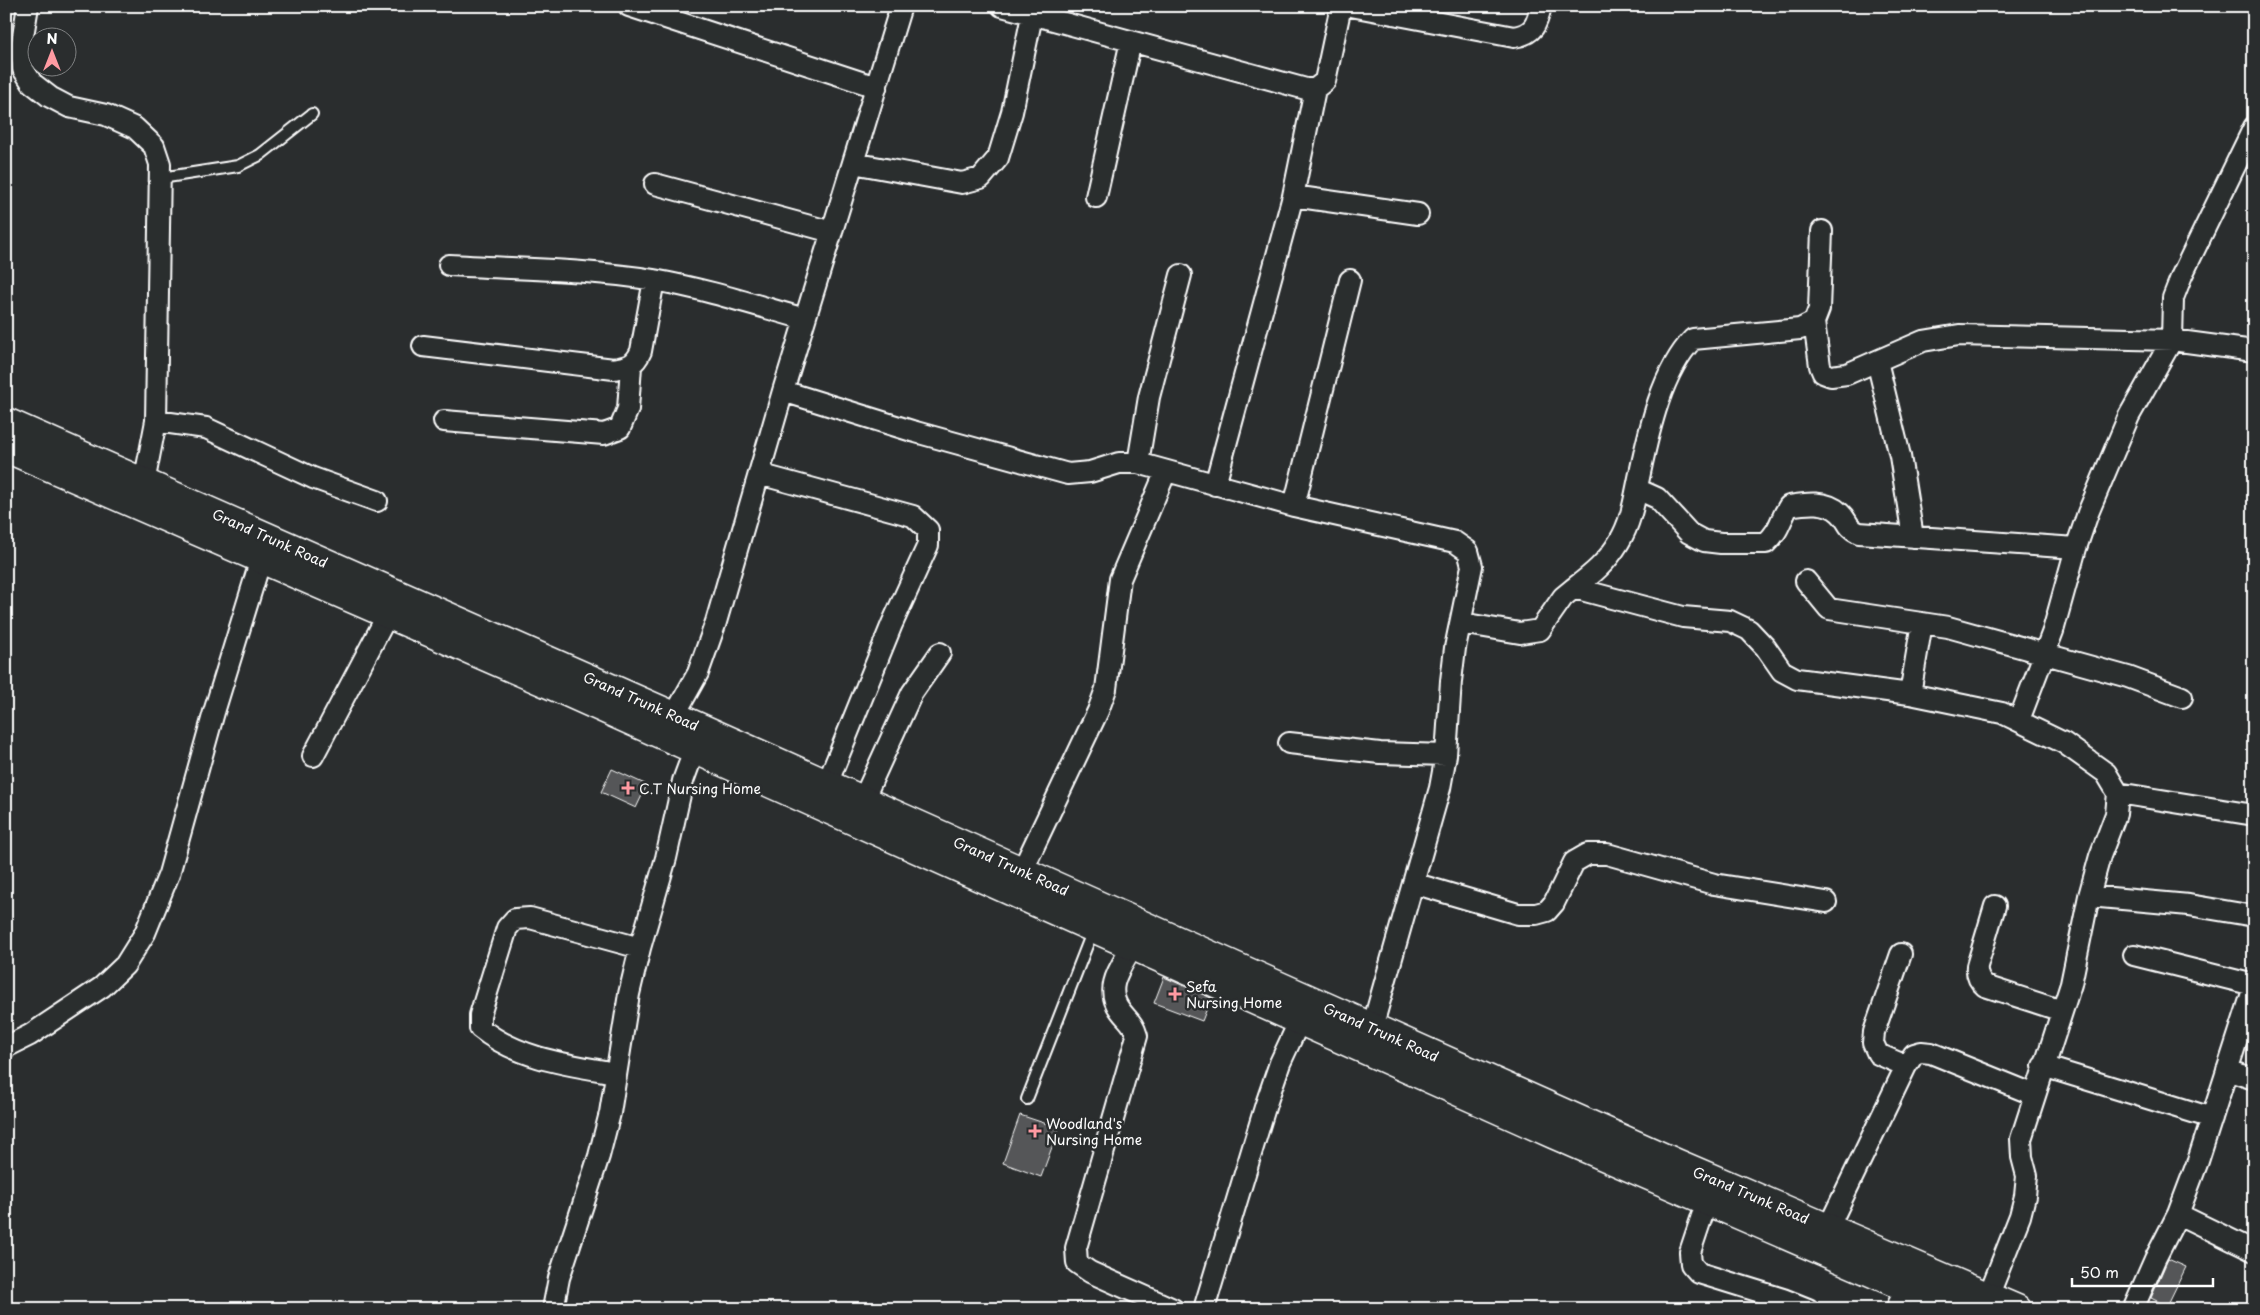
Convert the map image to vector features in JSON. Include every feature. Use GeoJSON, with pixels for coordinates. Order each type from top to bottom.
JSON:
{"type":"FeatureCollection","features":[{"type":"Feature","properties":{"kind":"main road","name":"Grand Trunk Road"},"geometry":{"type":"LineString","coordinates":[[6,422],[674,716],[1676,1163],[2017,1309]]}},
{"type":"Feature","properties":{"kind":"main road","name":"Grand Trunk Road"},"geometry":{"type":"LineString","coordinates":[[6,448],[388,614],[1708,1201],[1901,1298],[1956,1309]]}},
{"type":"Feature","properties":{"kind":"street"},"geometry":{"type":"LineString","coordinates":[[28,6],[21,48],[23,69],[32,83],[50,97],[70,107],[106,115],[136,128],[154,146],[160,164],[156,421],[144,483]]}},
{"type":"Feature","properties":{"kind":"street"},"geometry":{"type":"LineString","coordinates":[[629,6],[876,87]]}},
{"type":"Feature","properties":{"kind":"street"},"geometry":{"type":"LineString","coordinates":[[674,716],[698,674],[716,622],[783,391],[901,6]]}},
{"type":"Feature","properties":{"kind":"street"},"geometry":{"type":"LineString","coordinates":[[1002,6],[1033,10],[1132,41],[1306,89],[1315,89]]}},
{"type":"Feature","properties":{"kind":"street"},"geometry":{"type":"LineString","coordinates":[[1215,485],[1293,196],[1315,89],[1324,81],[1340,6]]}},
{"type":"Feature","properties":{"kind":"street"},"geometry":{"type":"LineString","coordinates":[[1351,6],[1514,37],[1532,32],[1537,24],[1541,6]]}},
{"type":"Feature","properties":{"kind":"street"},"geometry":{"type":"LineString","coordinates":[[853,163],[962,183],[981,178],[998,158],[1012,112],[1033,10]]}},
{"type":"Feature","properties":{"kind":"street"},"geometry":{"type":"LineString","coordinates":[[1096,197],[1132,41]]}},
{"type":"Feature","properties":{"kind":"street"},"geometry":{"type":"LineString","coordinates":[[2019,720],[2045,655],[2065,592],[2076,548],[2111,457],[2129,416],[2172,340],[2173,298],[2182,275],[2254,127]]}},
{"type":"Feature","properties":{"kind":"street"},"geometry":{"type":"LineString","coordinates":[[655,184],[832,232]]}},
{"type":"Feature","properties":{"kind":"street"},"geometry":{"type":"LineString","coordinates":[[1293,196],[1418,214]]}},
{"type":"Feature","properties":{"kind":"street"},"geometry":{"type":"LineString","coordinates":[[1822,231],[1820,309],[1814,322],[1820,366],[1823,373],[1831,376],[1847,374],[1923,341],[1959,335],[2172,340],[2254,350]]}},
{"type":"Feature","properties":{"kind":"street"},"geometry":{"type":"LineString","coordinates":[[449,265],[623,276],[654,280],[695,288],[805,318]]}},
{"type":"Feature","properties":{"kind":"street"},"geometry":{"type":"LineString","coordinates":[[1138,463],[1149,396],[1181,275]]}},
{"type":"Feature","properties":{"kind":"street"},"geometry":{"type":"LineString","coordinates":[[423,346],[614,369],[631,366],[637,360],[641,351],[654,280]]}},
{"type":"Feature","properties":{"kind":"street"},"geometry":{"type":"LineString","coordinates":[[1294,506],[1350,280]]}},
{"type":"Feature","properties":{"kind":"street"},"geometry":{"type":"LineString","coordinates":[[1461,623],[1520,633],[1540,630],[1563,597],[1601,568],[1620,541],[1632,513],[1645,447],[1660,398],[1682,350],[1693,339],[1800,329],[1814,322]]}},
{"type":"Feature","properties":{"kind":"street"},"geometry":{"type":"LineString","coordinates":[[1877,361],[1905,481],[1913,537]]}},
{"type":"Feature","properties":{"kind":"street"},"geometry":{"type":"LineString","coordinates":[[444,421],[604,434],[620,428],[628,409],[631,366]]}},
{"type":"Feature","properties":{"kind":"street"},"geometry":{"type":"LineString","coordinates":[[783,391],[921,434],[1068,474],[1090,472],[1119,463],[1138,463],[1294,506],[1455,542],[1468,551],[1472,566],[1451,681],[1446,755],[1440,788],[1372,1028]]}},
{"type":"Feature","properties":{"kind":"street"},"geometry":{"type":"LineString","coordinates":[[156,421],[206,428],[313,478],[377,501]]}},
{"type":"Feature","properties":{"kind":"street"},"geometry":{"type":"LineString","coordinates":[[1022,871],[1098,711],[1106,689],[1120,579],[1166,471]]}},
{"type":"Feature","properties":{"kind":"street"},"geometry":{"type":"LineString","coordinates":[[759,474],[913,516],[928,530],[928,545],[892,624],[827,784]]}},
{"type":"Feature","properties":{"kind":"street"},"geometry":{"type":"LineString","coordinates":[[1637,489],[1657,498],[1689,533],[1704,541],[1721,544],[1766,542],[1777,533],[1782,516],[1789,506],[1806,502],[1830,506],[1842,514],[1849,528],[1859,533],[2076,548]]}},
{"type":"Feature","properties":{"kind":"street"},"geometry":{"type":"LineString","coordinates":[[6,1048],[102,987],[125,966],[145,933],[169,874],[214,712],[261,559]]}},
{"type":"Feature","properties":{"kind":"street"},"geometry":{"type":"LineString","coordinates":[[1806,581],[1829,609],[1948,627],[2152,684],[2182,697]]}},
{"type":"Feature","properties":{"kind":"street"},"geometry":{"type":"LineString","coordinates":[[1574,588],[1683,617],[1730,620],[1750,630],[1766,648],[1782,671],[1797,679],[1910,694],[2002,713],[2064,743],[2106,773],[2118,792],[2116,814],[2100,856],[2089,896],[2071,984],[2021,1139],[2022,1156],[2027,1176],[2020,1216],[1988,1297]]}},
{"type":"Feature","properties":{"kind":"street"},"geometry":{"type":"LineString","coordinates":[[313,756],[388,614]]}},
{"type":"Feature","properties":{"kind":"street"},"geometry":{"type":"LineString","coordinates":[[1910,694],[1922,623]]}},
{"type":"Feature","properties":{"kind":"street"},"geometry":{"type":"LineString","coordinates":[[863,800],[912,693],[940,653]]}},
{"type":"Feature","properties":{"kind":"street"},"geometry":{"type":"LineString","coordinates":[[1289,743],[1380,753],[1446,755]]}},
{"type":"Feature","properties":{"kind":"street"},"geometry":{"type":"LineString","coordinates":[[553,1309],[559,1278],[599,1156],[610,1113],[629,994],[666,858],[682,781],[694,750]]}},
{"type":"Feature","properties":{"kind":"street"},"geometry":{"type":"LineString","coordinates":[[2118,792],[2254,815]]}},
{"type":"Feature","properties":{"kind":"street"},"geometry":{"type":"LineString","coordinates":[[1413,883],[1518,914],[1536,914],[1546,911],[1554,903],[1574,862],[1588,854],[1607,854],[1714,884],[1826,902]]}},
{"type":"Feature","properties":{"kind":"street"},"geometry":{"type":"LineString","coordinates":[[2089,896],[2188,905],[2254,916]]}},
{"type":"Feature","properties":{"kind":"street"},"geometry":{"type":"LineString","coordinates":[[1995,906],[1977,966],[1976,972],[1981,983],[1985,986],[2062,1011]]}},
{"type":"Feature","properties":{"kind":"street"},"geometry":{"type":"LineString","coordinates":[[616,1073],[565,1065],[530,1055],[492,1037],[480,1028],[480,1015],[507,928],[515,919],[530,918],[640,948]]}},
{"type":"Feature","properties":{"kind":"street"},"geometry":{"type":"LineString","coordinates":[[1133,945],[1112,984],[1114,1000],[1133,1023],[1137,1036],[1076,1248],[1077,1263],[1090,1272],[1173,1309]]}},
{"type":"Feature","properties":{"kind":"street"},"geometry":{"type":"LineString","coordinates":[[1901,954],[1874,1032],[1873,1044],[1878,1054],[1906,1066]]}},
{"type":"Feature","properties":{"kind":"street"},"geometry":{"type":"LineString","coordinates":[[2133,1309],[2155,1259],[2178,1214],[2212,1118],[2254,986],[2134,955]]}},
{"type":"Feature","properties":{"kind":"street"},"geometry":{"type":"LineString","coordinates":[[1204,1309],[1266,1104],[1280,1063],[1300,1020]]}},
{"type":"Feature","properties":{"kind":"street"},"geometry":{"type":"LineString","coordinates":[[1828,1228],[1906,1066],[1914,1054],[1921,1052],[1931,1054],[2034,1095]]}},
{"type":"Feature","properties":{"kind":"street"},"geometry":{"type":"LineString","coordinates":[[2043,1066],[2212,1118]]}},
{"type":"Feature","properties":{"kind":"street"},"geometry":{"type":"LineString","coordinates":[[2227,1070],[2254,1079]]}},
{"type":"Feature","properties":{"kind":"street"},"geometry":{"type":"LineString","coordinates":[[1708,1201],[1690,1252],[1691,1264],[1699,1273],[1783,1299],[1808,1309]]}},
{"type":"Feature","properties":{"kind":"street"},"geometry":{"type":"LineString","coordinates":[[2178,1214],[2254,1251]]}},
{"type":"Feature","properties":{"kind":"lane"},"geometry":{"type":"LineString","coordinates":[[161,178],[238,166],[260,155],[312,114]]}},
{"type":"Feature","properties":{"kind":"lane"},"geometry":{"type":"LineString","coordinates":[[1027,1099],[1094,928]]}},
{"type":"Feature","properties":{"kind":"building"},"geometry":{"type":"Polygon","coordinates":[[[612,769],[647,785],[636,808],[601,792],[612,769]]]}},
{"type":"Feature","properties":{"kind":"building"},"geometry":{"type":"Polygon","coordinates":[[[1164,977],[1211,998],[1202,1021],[1154,1003],[1164,977]]]}},
{"type":"Feature","properties":{"kind":"building"},"geometry":{"type":"Polygon","coordinates":[[[1020,1115],[1059,1128],[1041,1177],[1003,1163],[1020,1115]]]}},
{"type":"Feature","properties":{"kind":"building"},"geometry":{"type":"Polygon","coordinates":[[[2168,1259],[2186,1267],[2167,1306],[2151,1298],[2168,1259]]]}},
{"type":"Feature","properties":{"kind":"place","name":"C.T Nursing Home"},"geometry":{"type":"Point","coordinates":[628,788]}},
{"type":"Feature","properties":{"kind":"place","name":"Sefa Nursing Home"},"geometry":{"type":"Point","coordinates":[1175,994]}},
{"type":"Feature","properties":{"kind":"place","name":"Woodland's Nursing Home"},"geometry":{"type":"Point","coordinates":[1035,1131]}}]}
